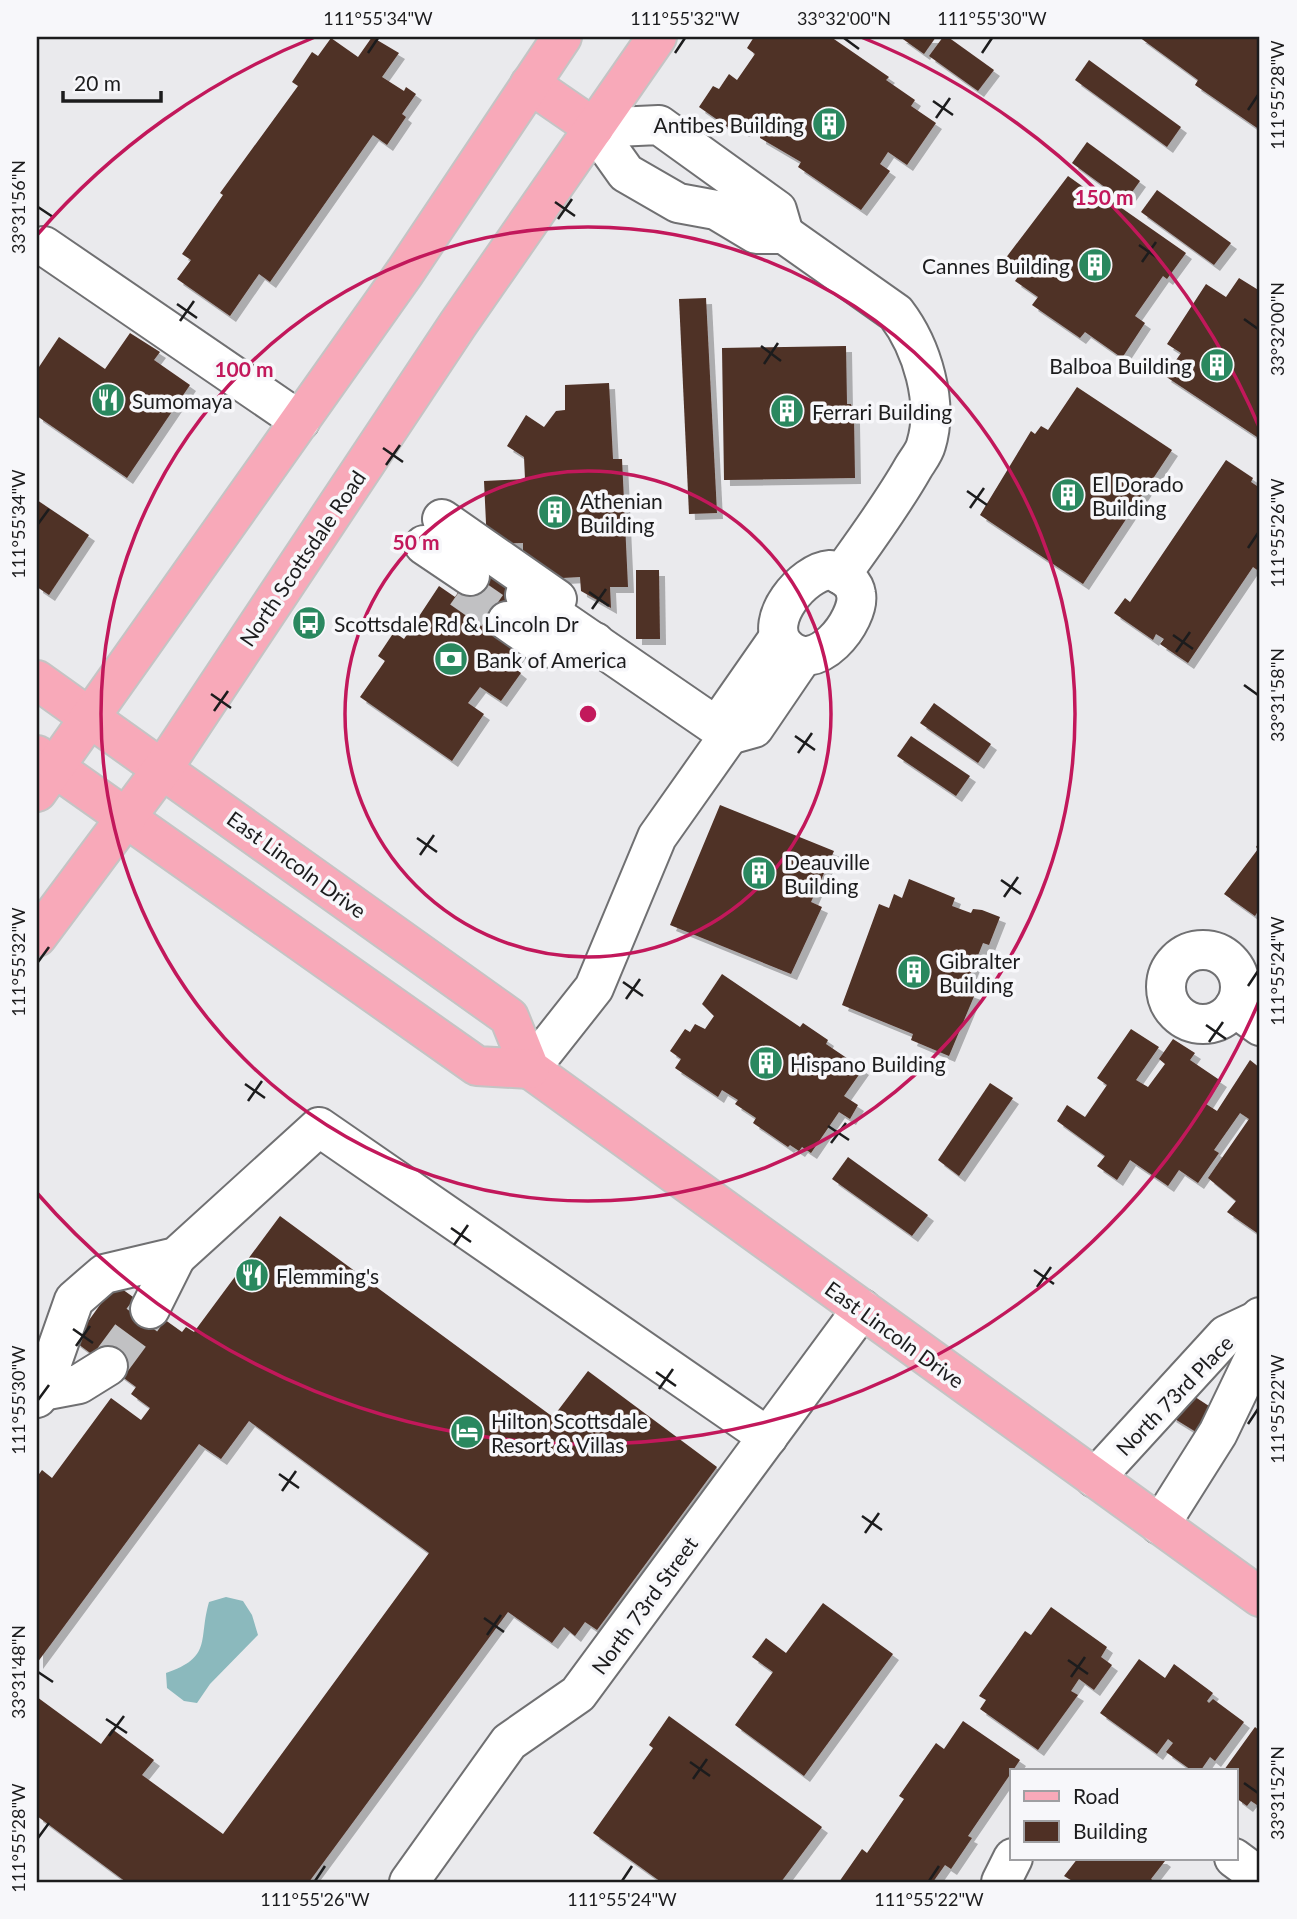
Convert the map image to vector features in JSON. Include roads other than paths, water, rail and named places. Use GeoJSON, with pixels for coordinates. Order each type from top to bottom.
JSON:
{"type":"FeatureCollection","features":[{"type":"Feature","properties":{"kind":"main road"},"geometry":{"type":"LineString","coordinates":[[530,1069],[477,1066],[126,818],[43,771],[91,718],[300,421],[562,37]]}},
{"type":"Feature","properties":{"kind":"main road","name":"North Scottsdale Road"},"geometry":{"type":"LineString","coordinates":[[37,937],[163,768],[458,324],[657,37]]}},
{"type":"Feature","properties":{"kind":"main road"},"geometry":{"type":"LineString","coordinates":[[530,84],[594,128]]}},
{"type":"Feature","properties":{"kind":"main road","name":"East Lincoln Drive"},"geometry":{"type":"LineString","coordinates":[[37,680],[509,1017],[530,1069],[1260,1597]]}},
{"type":"Feature","properties":{"kind":"street"},"geometry":{"type":"LineString","coordinates":[[594,128],[659,125],[777,210],[784,234]]}},
{"type":"Feature","properties":{"kind":"street"},"geometry":{"type":"LineString","coordinates":[[594,128],[626,173],[678,203],[716,210],[755,234],[784,234],[896,313],[907,327],[925,372],[929,411],[926,446],[901,490],[841,575]]}},
{"type":"Feature","properties":{"kind":"street"},"geometry":{"type":"LineString","coordinates":[[44,246],[300,421]]}},
{"type":"Feature","properties":{"kind":"street"},"geometry":{"type":"LineString","coordinates":[[470,576],[429,538],[570,608],[595,642]]}},
{"type":"Feature","properties":{"kind":"street"},"geometry":{"type":"LineString","coordinates":[[820,571],[841,575],[856,593],[851,616],[822,654],[791,646],[778,623],[803,582],[820,571]]}},
{"type":"Feature","properties":{"kind":"street"},"geometry":{"type":"LineString","coordinates":[[516,608],[595,642],[729,735]]}},
{"type":"Feature","properties":{"kind":"street"},"geometry":{"type":"LineString","coordinates":[[530,1069],[594,988],[657,837],[729,735],[726,713],[791,646]]}},
{"type":"Feature","properties":{"kind":"street"},"geometry":{"type":"LineString","coordinates":[[150,1309],[176,1257],[319,1127],[768,1437]]}},
{"type":"Feature","properties":{"kind":"street"},"geometry":{"type":"LineString","coordinates":[[39,1395],[74,1300],[104,1274],[176,1257]]}},
{"type":"Feature","properties":{"kind":"street","name":"North 73rd Street"},"geometry":{"type":"LineString","coordinates":[[409,1882],[509,1742],[578,1695],[862,1310]]}},
{"type":"Feature","properties":{"kind":"street","name":"North 73rd Place"},"geometry":{"type":"LineString","coordinates":[[1095,1478],[1226,1335],[1259,1318]]}},
{"type":"Feature","properties":{"kind":"street","name":"North 73rd Place"},"geometry":{"type":"LineString","coordinates":[[1160,1525],[1218,1433],[1255,1356],[1259,1318]]}},
{"type":"Feature","properties":{"kind":"street"},"geometry":{"type":"LineString","coordinates":[[39,1395],[79,1384],[108,1366]]}},
{"type":"Feature","properties":{"kind":"street"},"geometry":{"type":"LineString","coordinates":[[1001,1882],[1012,1860]]}},
{"type":"Feature","properties":{"kind":"street"},"geometry":{"type":"LineString","coordinates":[[1237,1860],[1257,1875],[1259,1882]]}},
{"type":"Feature","properties":{"kind":"water"},"geometry":{"type":"Polygon","coordinates":[[[226,1597],[243,1601],[252,1615],[258,1635],[210,1684],[197,1703],[184,1701],[167,1688],[166,1673],[181,1667],[197,1654],[209,1602],[226,1597]]]}},
{"type":"Feature","properties":{"kind":"tunnel"},"geometry":{"type":"LineString","coordinates":[[461,589],[507,621]]}},
{"type":"Feature","properties":{"kind":"tunnel"},"geometry":{"type":"LineString","coordinates":[[108,1366],[150,1309]]}},
{"type":"Feature","properties":{"kind":"place","name":"Antibes Building"},"geometry":{"type":"Point","coordinates":[829,124]}},
{"type":"Feature","properties":{"kind":"place","name":"Cannes Building"},"geometry":{"type":"Point","coordinates":[1095,265]}},
{"type":"Feature","properties":{"kind":"place","name":"Balboa Building"},"geometry":{"type":"Point","coordinates":[1217,365]}},
{"type":"Feature","properties":{"kind":"place","name":"Sumomaya"},"geometry":{"type":"Point","coordinates":[108,400]}},
{"type":"Feature","properties":{"kind":"place","name":"Ferrari Building"},"geometry":{"type":"Point","coordinates":[787,411]}},
{"type":"Feature","properties":{"kind":"place","name":"El Dorado Building"},"geometry":{"type":"Point","coordinates":[1068,495]}},
{"type":"Feature","properties":{"kind":"place","name":"Athenian Building"},"geometry":{"type":"Point","coordinates":[555,512]}},
{"type":"Feature","properties":{"kind":"place","name":"Scottsdale Rd & Lincoln Dr"},"geometry":{"type":"Point","coordinates":[309,623]}},
{"type":"Feature","properties":{"kind":"place","name":"Bank of America"},"geometry":{"type":"Point","coordinates":[451,659]}},
{"type":"Feature","properties":{"kind":"place","name":"Deauville Building"},"geometry":{"type":"Point","coordinates":[759,873]}},
{"type":"Feature","properties":{"kind":"place","name":"Gibralter Building"},"geometry":{"type":"Point","coordinates":[914,972]}},
{"type":"Feature","properties":{"kind":"place","name":"Hispano Building"},"geometry":{"type":"Point","coordinates":[766,1063]}},
{"type":"Feature","properties":{"kind":"place","name":"Flemming's"},"geometry":{"type":"Point","coordinates":[252,1275]}},
{"type":"Feature","properties":{"kind":"place","name":"Hilton Scottsdale Resort & Villas"},"geometry":{"type":"Point","coordinates":[467,1432]}}]}
